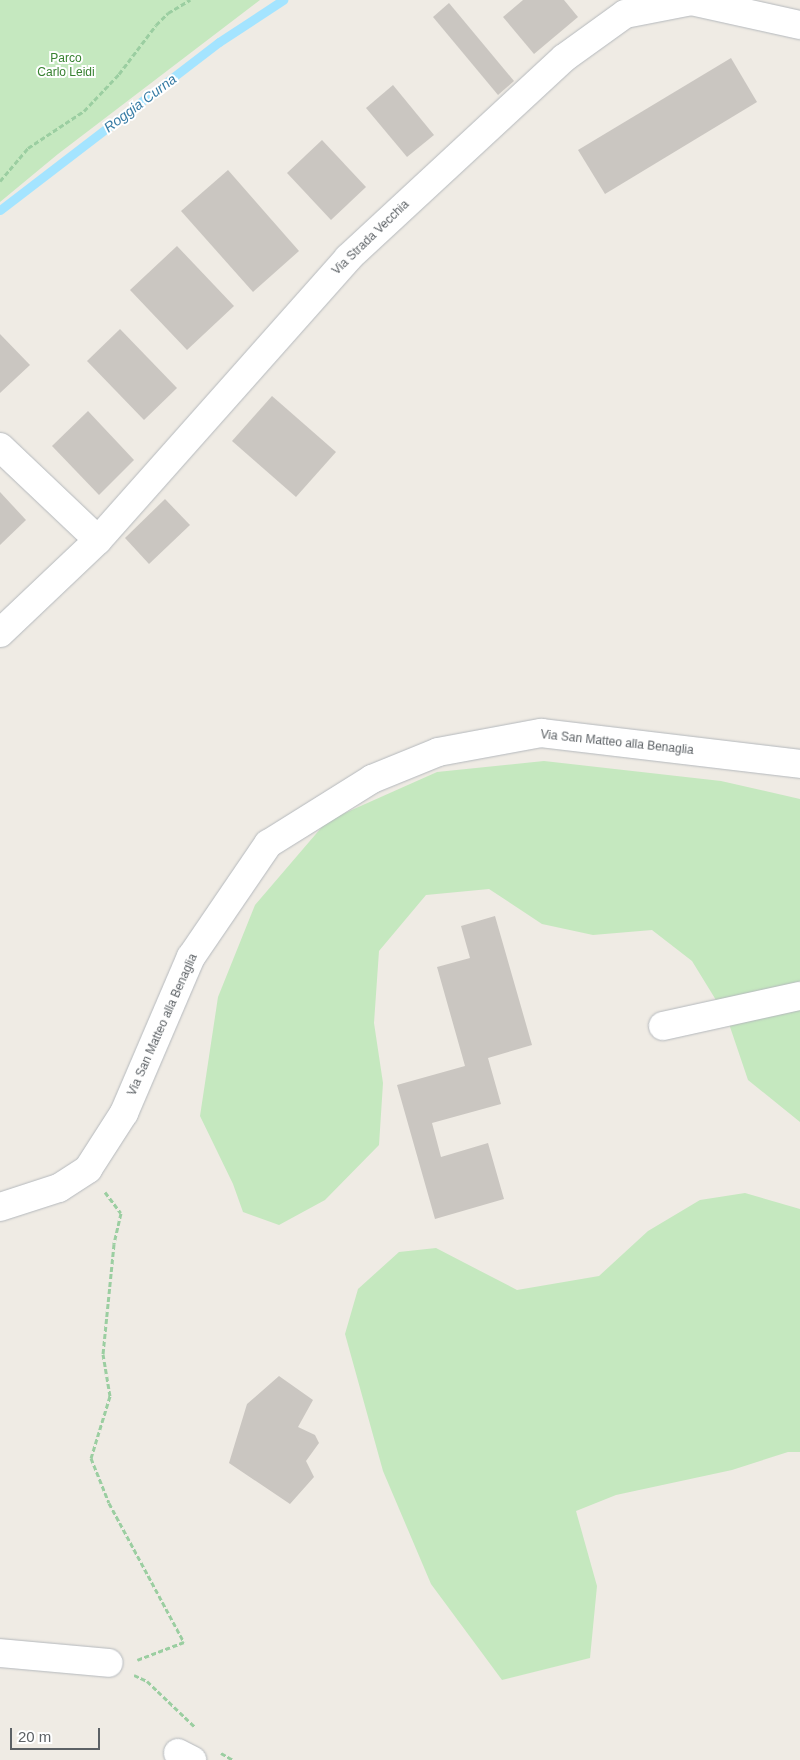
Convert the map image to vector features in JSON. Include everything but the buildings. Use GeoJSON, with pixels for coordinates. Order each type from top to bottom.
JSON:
{"type":"FeatureCollection","features":[{"type":"Feature","properties":{"kind":"street"},"geometry":{"type":"LineString","coordinates":[[689,1],[800,25]]}},
{"type":"Feature","properties":{"kind":"street","name":"Via Strada Vecchia"},"geometry":{"type":"LineString","coordinates":[[0,633],[98,540],[348,258],[564,58],[625,14],[689,1]]}},
{"type":"Feature","properties":{"kind":"street"},"geometry":{"type":"LineString","coordinates":[[0,446],[98,540]]}},
{"type":"Feature","properties":{"kind":"street","name":"Via San Matteo alla Benaglia"},"geometry":{"type":"LineString","coordinates":[[0,1206],[59,1188],[88,1169],[124,1113],[190,957],[268,844],[372,779],[438,752],[541,733],[800,764]]}},
{"type":"Feature","properties":{"kind":"street"},"geometry":{"type":"LineString","coordinates":[[663,1026],[800,996]]}},
{"type":"Feature","properties":{"kind":"street"},"geometry":{"type":"LineString","coordinates":[[0,1653],[109,1663]]}},
{"type":"Feature","properties":{"kind":"path"},"geometry":{"type":"LineString","coordinates":[[0,181],[28,148],[90,106],[119,74],[156,25],[168,13],[190,0]]}},
{"type":"Feature","properties":{"kind":"path"},"geometry":{"type":"LineString","coordinates":[[88,1169],[121,1213],[114,1244],[103,1354],[110,1396],[91,1458],[109,1503],[184,1642],[134,1661],[109,1663]]}},
{"type":"Feature","properties":{"kind":"path"},"geometry":{"type":"LineString","coordinates":[[109,1663],[148,1681],[202,1734]]}},
{"type":"Feature","properties":{"kind":"path"},"geometry":{"type":"LineString","coordinates":[[195,1753],[221,1754],[233,1760]]}},
{"type":"Feature","properties":{"kind":"green space","name":"Parco Carlo Leidi"},"geometry":{"type":"Polygon","coordinates":[[[0,0],[260,0],[58,154],[0,202],[0,0]]]}},
{"type":"Feature","properties":{"kind":"green space"},"geometry":{"type":"Polygon","coordinates":[[[544,761],[721,781],[800,799],[800,1122],[748,1080],[727,1018],[692,961],[652,930],[593,935],[542,924],[489,889],[426,895],[379,951],[374,1023],[383,1083],[379,1145],[325,1200],[279,1225],[243,1212],[233,1184],[200,1116],[218,997],[255,905],[327,821],[437,772],[544,761]]]}},
{"type":"Feature","properties":{"kind":"green space"},"geometry":{"type":"Polygon","coordinates":[[[745,1193],[800,1209],[800,1452],[788,1452],[732,1470],[616,1495],[576,1511],[597,1586],[590,1658],[502,1680],[431,1584],[383,1471],[345,1334],[358,1289],[399,1252],[436,1248],[517,1290],[599,1276],[648,1231],[700,1200],[745,1193]]]}},
{"type":"Feature","properties":{"kind":"waterway","name":"Roggia Curna"},"geometry":{"type":"LineString","coordinates":[[0,210],[219,42],[283,0]]}}]}
